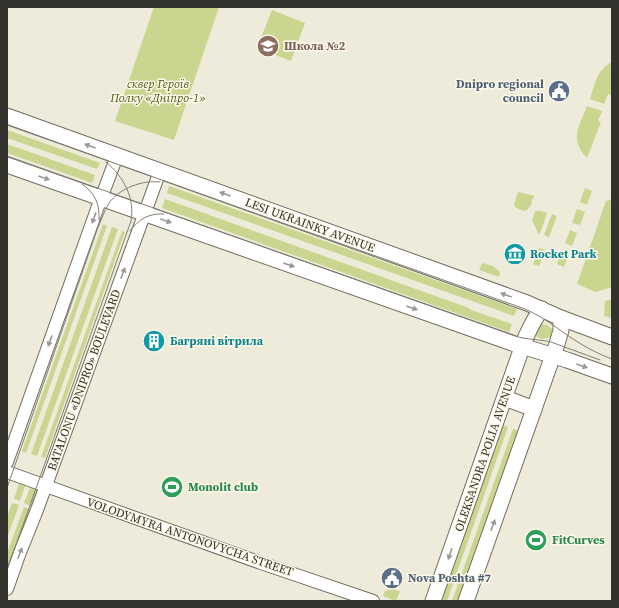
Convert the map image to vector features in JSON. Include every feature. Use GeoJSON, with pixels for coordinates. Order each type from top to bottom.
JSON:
{"type":"FeatureCollection","features":[{"type":"Feature","properties":{"kind":"main road","name":"LESI UKRAINKY AVENUE"},"geometry":{"type":"LineString","coordinates":[[7,116],[527,303],[561,318],[612,337]]}},
{"type":"Feature","properties":{"kind":"main road"},"geometry":{"type":"LineString","coordinates":[[7,165],[612,376]]}},
{"type":"Feature","properties":{"kind":"main road","name":"OLEKSANDRA POLIA AVENUE"},"geometry":{"type":"LineString","coordinates":[[433,601],[530,326],[542,309]]}},
{"type":"Feature","properties":{"kind":"main road"},"geometry":{"type":"LineString","coordinates":[[466,601],[553,356],[561,330],[561,318]]}},
{"type":"Feature","properties":{"kind":"main road"},"geometry":{"type":"LineString","coordinates":[[505,398],[534,409]]}},
{"type":"Feature","properties":{"kind":"street"},"geometry":{"type":"LineString","coordinates":[[7,462],[117,156]]}},
{"type":"Feature","properties":{"kind":"street","name":"BATALONU «DNIPRO» BOULEVARD"},"geometry":{"type":"LineString","coordinates":[[7,589],[46,486],[160,171]]}},
{"type":"Feature","properties":{"kind":"street","name":"VOLODYMYRA ANTONOVYCHA STREET"},"geometry":{"type":"LineString","coordinates":[[7,472],[261,563],[373,601]]}},
{"type":"Feature","properties":{"kind":"green space","name":"сквер Героїв Полку «Дніпро-1»"},"geometry":{"type":"Polygon","coordinates":[[[154,7],[219,7],[174,140],[115,121],[154,7]]]}},
{"type":"Feature","properties":{"kind":"green space"},"geometry":{"type":"Polygon","coordinates":[[[272,10],[305,23],[291,61],[257,48],[272,10]]]}},
{"type":"Feature","properties":{"kind":"green space"},"geometry":{"type":"Polygon","coordinates":[[[612,62],[611,95],[608,94],[604,104],[590,99],[600,73],[612,62]]]}},
{"type":"Feature","properties":{"kind":"green space"},"geometry":{"type":"Polygon","coordinates":[[[587,106],[602,111],[598,121],[601,122],[587,158],[578,145],[577,133],[587,106]]]}},
{"type":"Feature","properties":{"kind":"green space"},"geometry":{"type":"Polygon","coordinates":[[[7,130],[100,163],[97,169],[7,138],[7,130]]]}},
{"type":"Feature","properties":{"kind":"green space"},"geometry":{"type":"Polygon","coordinates":[[[7,144],[95,175],[92,183],[7,153],[7,144]]]}},
{"type":"Feature","properties":{"kind":"green space"},"geometry":{"type":"Polygon","coordinates":[[[169,186],[517,309],[514,316],[167,193],[169,186]]]}},
{"type":"Feature","properties":{"kind":"green space"},"geometry":{"type":"Polygon","coordinates":[[[585,188],[592,191],[587,205],[580,202],[585,188]]]}},
{"type":"Feature","properties":{"kind":"green space"},"geometry":{"type":"Polygon","coordinates":[[[518,192],[535,196],[527,210],[523,211],[515,207],[514,204],[518,192]]]}},
{"type":"Feature","properties":{"kind":"green space"},"geometry":{"type":"Polygon","coordinates":[[[165,199],[512,324],[509,332],[162,208],[165,199]]]}},
{"type":"Feature","properties":{"kind":"green space"},"geometry":{"type":"Polygon","coordinates":[[[612,199],[612,287],[596,292],[577,284],[606,201],[612,199]]]}},
{"type":"Feature","properties":{"kind":"green space"},"geometry":{"type":"Polygon","coordinates":[[[577,209],[585,212],[580,225],[572,223],[577,209]]]}},
{"type":"Feature","properties":{"kind":"green space"},"geometry":{"type":"Polygon","coordinates":[[[535,211],[547,213],[540,234],[538,233],[532,220],[535,211]]]}},
{"type":"Feature","properties":{"kind":"green space"},"geometry":{"type":"Polygon","coordinates":[[[552,214],[557,216],[549,237],[544,235],[552,214]]]}},
{"type":"Feature","properties":{"kind":"green space"},"geometry":{"type":"Polygon","coordinates":[[[103,224],[107,226],[26,453],[22,451],[103,224]]]}},
{"type":"Feature","properties":{"kind":"green space"},"geometry":{"type":"Polygon","coordinates":[[[112,227],[118,229],[37,456],[31,454],[112,227]]]}},
{"type":"Feature","properties":{"kind":"green space"},"geometry":{"type":"Polygon","coordinates":[[[570,230],[577,233],[572,246],[565,243],[570,230]]]}},
{"type":"Feature","properties":{"kind":"green space"},"geometry":{"type":"Polygon","coordinates":[[[122,231],[125,232],[45,458],[41,457],[122,231]]]}},
{"type":"Feature","properties":{"kind":"green space"},"geometry":{"type":"Polygon","coordinates":[[[539,248],[545,250],[539,266],[533,264],[539,248]]]}},
{"type":"Feature","properties":{"kind":"green space"},"geometry":{"type":"Polygon","coordinates":[[[562,251],[569,254],[564,267],[557,264],[562,251]]]}},
{"type":"Feature","properties":{"kind":"green space"},"geometry":{"type":"Polygon","coordinates":[[[482,263],[493,266],[500,272],[499,277],[479,270],[482,263]]]}},
{"type":"Feature","properties":{"kind":"green space"},"geometry":{"type":"Polygon","coordinates":[[[612,299],[612,318],[604,316],[605,301],[612,299]]]}},
{"type":"Feature","properties":{"kind":"green space"},"geometry":{"type":"Polygon","coordinates":[[[541,324],[547,325],[552,329],[552,334],[549,338],[542,339],[536,336],[535,333],[541,324]]]}},
{"type":"Feature","properties":{"kind":"green space"},"geometry":{"type":"Polygon","coordinates":[[[501,425],[508,427],[447,601],[441,599],[501,425]]]}},
{"type":"Feature","properties":{"kind":"green space"},"geometry":{"type":"Polygon","coordinates":[[[513,429],[520,431],[459,601],[452,601],[513,429]]]}},
{"type":"Feature","properties":{"kind":"green space"},"geometry":{"type":"Polygon","coordinates":[[[19,484],[25,486],[20,501],[14,499],[19,484]]]}},
{"type":"Feature","properties":{"kind":"green space"},"geometry":{"type":"Polygon","coordinates":[[[30,488],[37,490],[38,492],[33,507],[24,503],[30,488]]]}},
{"type":"Feature","properties":{"kind":"green space"},"geometry":{"type":"Polygon","coordinates":[[[12,503],[19,505],[7,538],[7,517],[12,503]]]}},
{"type":"Feature","properties":{"kind":"green space"},"geometry":{"type":"Polygon","coordinates":[[[24,507],[32,510],[7,580],[7,553],[24,507]]]}},
{"type":"Feature","properties":{"kind":"green space"},"geometry":{"type":"Polygon","coordinates":[[[393,589],[400,591],[396,601],[383,596],[385,591],[393,589]]]}},
{"type":"Feature","properties":{"kind":"tram line"},"geometry":{"type":"LineString","coordinates":[[7,125],[525,309],[585,346],[612,359]]}},
{"type":"Feature","properties":{"kind":"tram line"},"geometry":{"type":"LineString","coordinates":[[7,156],[515,336],[551,342],[600,360]]}},
{"type":"Feature","properties":{"kind":"tram line"},"geometry":{"type":"LineString","coordinates":[[7,570],[131,221],[132,212],[130,196],[127,188],[118,174],[106,162]]}},
{"type":"Feature","properties":{"kind":"tram line"},"geometry":{"type":"LineString","coordinates":[[7,488],[97,230],[106,209],[109,203],[125,189],[146,182],[160,182]]}},
{"type":"Feature","properties":{"kind":"tram line"},"geometry":{"type":"LineString","coordinates":[[82,184],[87,187],[96,199],[99,209],[99,220]]}},
{"type":"Feature","properties":{"kind":"tram line"},"geometry":{"type":"LineString","coordinates":[[130,231],[141,220],[149,216],[164,214]]}},
{"type":"Feature","properties":{"kind":"place","name":"Школа №2"},"geometry":{"type":"Point","coordinates":[268,46]}},
{"type":"Feature","properties":{"kind":"place","name":"Dnipro regional council"},"geometry":{"type":"Point","coordinates":[559,91]}},
{"type":"Feature","properties":{"kind":"place","name":"Rocket Park"},"geometry":{"type":"Point","coordinates":[515,254]}},
{"type":"Feature","properties":{"kind":"place","name":"Багряні вітрила"},"geometry":{"type":"Point","coordinates":[154,341]}},
{"type":"Feature","properties":{"kind":"place","name":"Monolit club"},"geometry":{"type":"Point","coordinates":[172,487]}},
{"type":"Feature","properties":{"kind":"place","name":"FitCurves"},"geometry":{"type":"Point","coordinates":[536,540]}},
{"type":"Feature","properties":{"kind":"place","name":"Nova Poshta #7"},"geometry":{"type":"Point","coordinates":[392,578]}}]}
